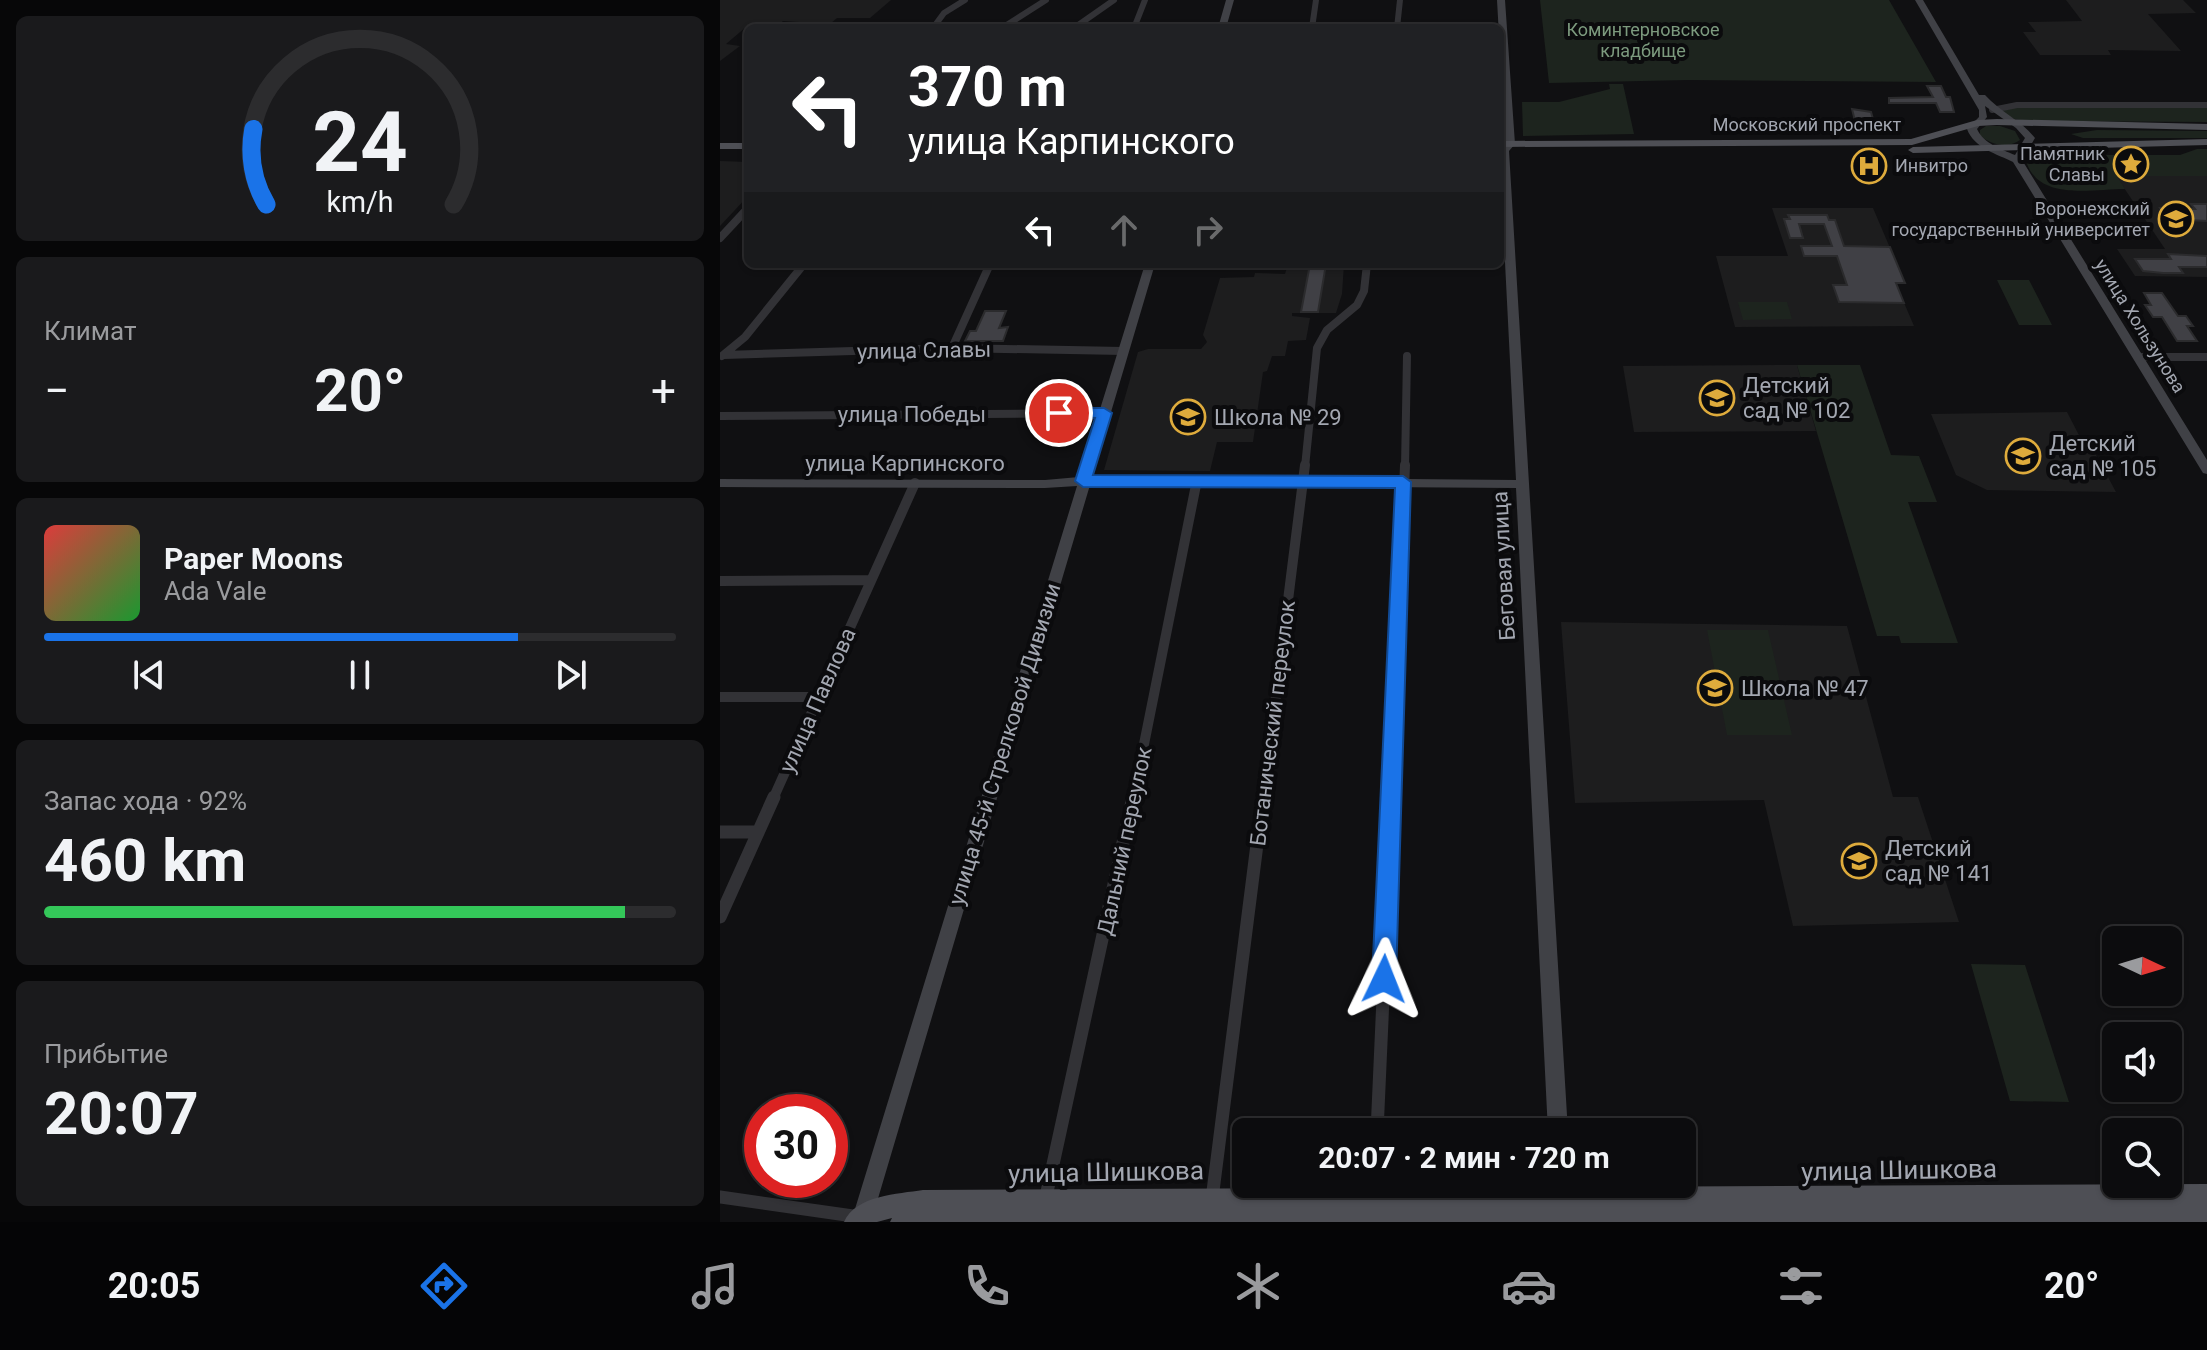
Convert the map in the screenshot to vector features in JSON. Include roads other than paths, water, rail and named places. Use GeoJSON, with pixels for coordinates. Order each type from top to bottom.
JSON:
{"type":"FeatureCollection","features":[{"type":"Feature","properties":{"kind":"main road","name":"Московский проспект"},"geometry":{"type":"LineString","coordinates":[[1504,147],[1912,142],[1977,123],[2207,127]]}},
{"type":"Feature","properties":{"kind":"main road"},"geometry":{"type":"LineString","coordinates":[[2115,126],[2074,129],[2068,133],[2083,139],[2207,142]]}},
{"type":"Feature","properties":{"kind":"main road","name":"Московский проспект"},"geometry":{"type":"LineString","coordinates":[[1504,147],[1995,149],[2207,142]]}},
{"type":"Feature","properties":{"kind":"main road"},"geometry":{"type":"LineString","coordinates":[[720,146],[744,146]]}},
{"type":"Feature","properties":{"kind":"main road"},"geometry":{"type":"LineString","coordinates":[[720,153],[744,153]]}},
{"type":"Feature","properties":{"kind":"main road","name":"улица Шишкова"},"geometry":{"type":"LineString","coordinates":[[1601,1214],[2207,1195]]}},
{"type":"Feature","properties":{"kind":"main road","name":"улица Шишкова"},"geometry":{"type":"LineString","coordinates":[[860,1220],[877,1209],[914,1202],[1232,1198]]}},
{"type":"Feature","properties":{"kind":"main road","name":"улица Шишкова"},"geometry":{"type":"LineString","coordinates":[[902,1222],[931,1218],[1359,1215],[1537,1198]]}},
{"type":"Feature","properties":{"kind":"main road","name":"улица Шишкова"},"geometry":{"type":"LineString","coordinates":[[1563,1198],[1601,1214],[1640,1220],[2207,1218]]}},
{"type":"Feature","properties":{"kind":"street"},"geometry":{"type":"LineString","coordinates":[[936,24],[944,13],[965,0]]}},
{"type":"Feature","properties":{"kind":"street"},"geometry":{"type":"LineString","coordinates":[[1008,24],[1046,0]]}},
{"type":"Feature","properties":{"kind":"street"},"geometry":{"type":"LineString","coordinates":[[1080,24],[1114,0]]}},
{"type":"Feature","properties":{"kind":"street"},"geometry":{"type":"LineString","coordinates":[[1136,24],[1145,0]]}},
{"type":"Feature","properties":{"kind":"street"},"geometry":{"type":"LineString","coordinates":[[1223,24],[1230,0]]}},
{"type":"Feature","properties":{"kind":"street"},"geometry":{"type":"LineString","coordinates":[[1313,24],[1316,0]]}},
{"type":"Feature","properties":{"kind":"street"},"geometry":{"type":"LineString","coordinates":[[1397,24],[1400,0]]}},
{"type":"Feature","properties":{"kind":"street","name":"Беговая улица"},"geometry":{"type":"LineString","coordinates":[[1501,0],[1501,24]]}},
{"type":"Feature","properties":{"kind":"street"},"geometry":{"type":"LineString","coordinates":[[1921,0],[1992,110],[2030,138],[2017,160],[1973,134],[1972,129],[1983,117],[1983,110],[1921,0]]}},
{"type":"Feature","properties":{"kind":"street"},"geometry":{"type":"LineString","coordinates":[[1992,110],[2017,105],[2207,105]]}},
{"type":"Feature","properties":{"kind":"street","name":"Беговая улица"},"geometry":{"type":"LineString","coordinates":[[1504,147],[1557,1118]]}},
{"type":"Feature","properties":{"kind":"street","name":"улица Хользунова"},"geometry":{"type":"LineString","coordinates":[[2017,160],[2207,470]]}},
{"type":"Feature","properties":{"kind":"street"},"geometry":{"type":"LineString","coordinates":[[720,238],[744,212]]}},
{"type":"Feature","properties":{"kind":"street"},"geometry":{"type":"LineString","coordinates":[[722,356],[745,337],[801,268]]}},
{"type":"Feature","properties":{"kind":"street"},"geometry":{"type":"LineString","coordinates":[[952,348],[988,268]]}},
{"type":"Feature","properties":{"kind":"street","name":"улица 45-й Стрелковой Дивизии"},"geometry":{"type":"LineString","coordinates":[[860,1220],[1149,268]]}},
{"type":"Feature","properties":{"kind":"street","name":"Ботанический переулок"},"geometry":{"type":"LineString","coordinates":[[1212,1199],[1317,348],[1327,330],[1357,305],[1364,291],[1367,268]]}},
{"type":"Feature","properties":{"kind":"street","name":"улица Славы"},"geometry":{"type":"LineString","coordinates":[[722,356],[952,348],[1123,351]]}},
{"type":"Feature","properties":{"kind":"street"},"geometry":{"type":"LineString","coordinates":[[1378,1118],[1407,356]]}},
{"type":"Feature","properties":{"kind":"street"},"geometry":{"type":"LineString","coordinates":[[2138,357],[2207,357]]}},
{"type":"Feature","properties":{"kind":"street","name":"улица Победы"},"geometry":{"type":"LineString","coordinates":[[720,416],[1104,413]]}},
{"type":"Feature","properties":{"kind":"street","name":"улица Карпинского"},"geometry":{"type":"LineString","coordinates":[[720,483],[1197,480],[1522,484]]}},
{"type":"Feature","properties":{"kind":"street","name":"Дальний переулок"},"geometry":{"type":"LineString","coordinates":[[1045,1201],[1150,720],[1197,480]]}},
{"type":"Feature","properties":{"kind":"street","name":"улица Павлова"},"geometry":{"type":"LineString","coordinates":[[720,917],[915,483]]}},
{"type":"Feature","properties":{"kind":"street"},"geometry":{"type":"LineString","coordinates":[[720,581],[870,580]]}},
{"type":"Feature","properties":{"kind":"street"},"geometry":{"type":"LineString","coordinates":[[720,697],[819,697]]}},
{"type":"Feature","properties":{"kind":"street"},"geometry":{"type":"LineString","coordinates":[[720,832],[758,832]]}},
{"type":"Feature","properties":{"kind":"street","name":"улица Шишкова"},"geometry":{"type":"LineString","coordinates":[[720,1197],[860,1220]]}},
{"type":"Feature","properties":{"kind":"street"},"geometry":{"type":"LineString","coordinates":[[1563,1198],[1601,1214]]}},
{"type":"Feature","properties":{"kind":"place","name":"Памятник Славы"},"geometry":{"type":"Point","coordinates":[2131,164]}},
{"type":"Feature","properties":{"kind":"place","name":"Инвитро"},"geometry":{"type":"Point","coordinates":[1869,166]}},
{"type":"Feature","properties":{"kind":"place","name":"Воронежский государственный университет"},"geometry":{"type":"Point","coordinates":[2176,219]}},
{"type":"Feature","properties":{"kind":"place","name":"Детский сад № 102"},"geometry":{"type":"Point","coordinates":[1717,398]}},
{"type":"Feature","properties":{"kind":"place","name":"Школа № 29"},"geometry":{"type":"Point","coordinates":[1188,417]}},
{"type":"Feature","properties":{"kind":"place","name":"Детский сад № 105"},"geometry":{"type":"Point","coordinates":[2023,456]}},
{"type":"Feature","properties":{"kind":"place","name":"Школа № 47"},"geometry":{"type":"Point","coordinates":[1715,688]}},
{"type":"Feature","properties":{"kind":"place","name":"Детский сад № 141"},"geometry":{"type":"Point","coordinates":[1859,861]}},
{"type":"Feature","properties":{"kind":"park label","name":"Коминтерновское кладбище"},"geometry":{"type":"Point","coordinates":[1643,40]}}]}
